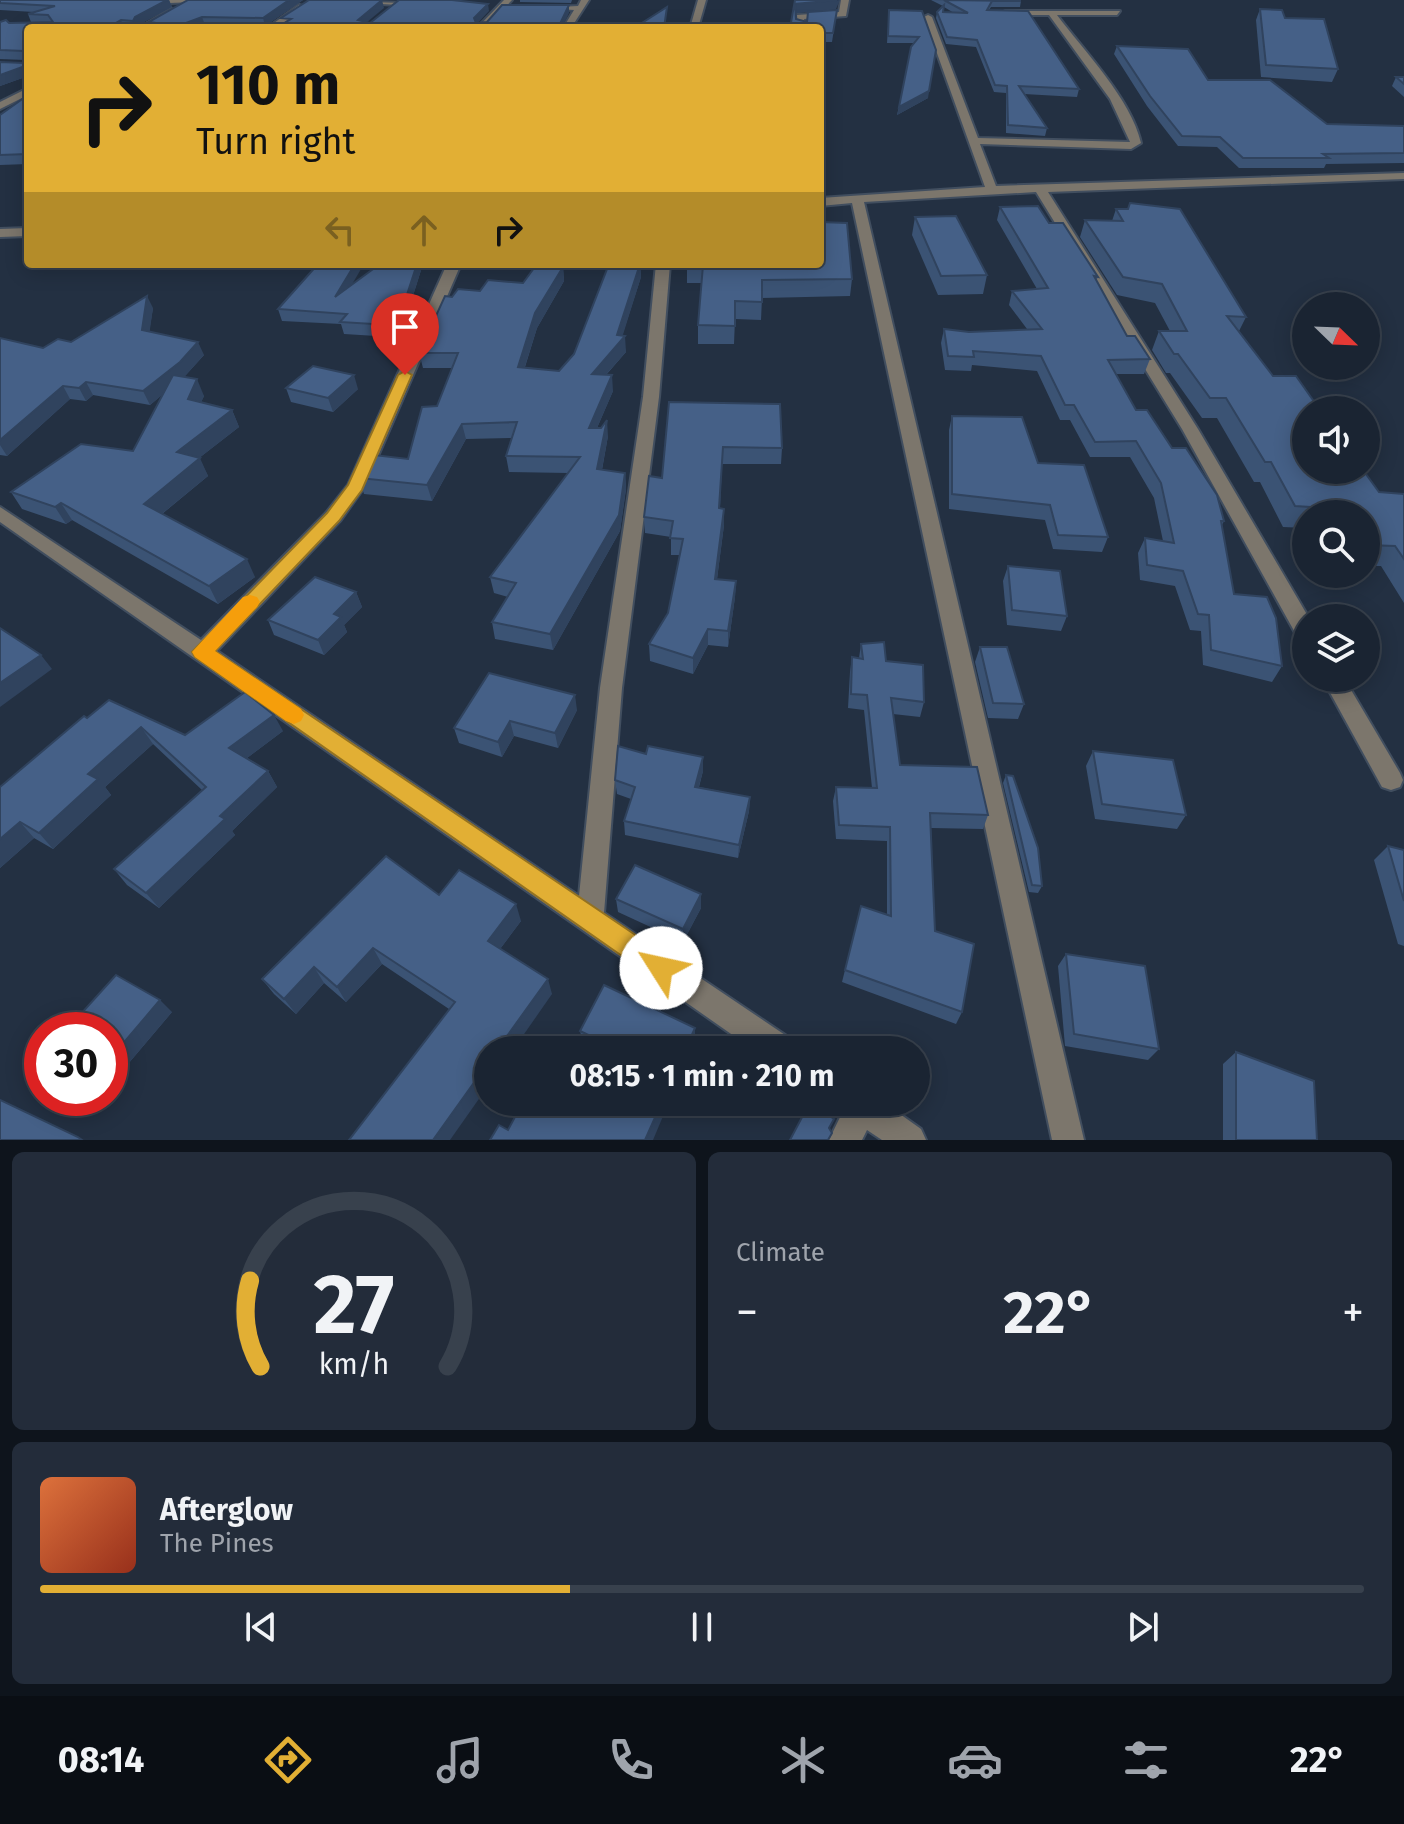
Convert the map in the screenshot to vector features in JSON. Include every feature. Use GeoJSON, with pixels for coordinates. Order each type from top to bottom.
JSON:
{"type":"FeatureCollection","features":[{"type":"Feature","properties":{"kind":"street"},"geometry":{"type":"LineString","coordinates":[[277,24],[313,0],[401,1]]}},
{"type":"Feature","properties":{"kind":"street"},"geometry":{"type":"LineString","coordinates":[[485,24],[508,0]]}},
{"type":"Feature","properties":{"kind":"street"},"geometry":{"type":"LineString","coordinates":[[695,24],[702,0]]}},
{"type":"Feature","properties":{"kind":"street"},"geometry":{"type":"LineString","coordinates":[[801,24],[800,17],[843,14],[845,0]]}},
{"type":"Feature","properties":{"kind":"street"},"geometry":{"type":"LineString","coordinates":[[128,2],[193,1]]}},
{"type":"Feature","properties":{"kind":"street"},"geometry":{"type":"LineString","coordinates":[[150,24],[193,1]]}},
{"type":"Feature","properties":{"kind":"street"},"geometry":{"type":"LineString","coordinates":[[388,11],[401,1]]}},
{"type":"Feature","properties":{"kind":"street"},"geometry":{"type":"LineString","coordinates":[[532,8],[582,4]]}},
{"type":"Feature","properties":{"kind":"street"},"geometry":{"type":"LineString","coordinates":[[570,24],[582,4]]}},
{"type":"Feature","properties":{"kind":"street"},"geometry":{"type":"LineString","coordinates":[[501,7],[516,8]]}},
{"type":"Feature","properties":{"kind":"street"},"geometry":{"type":"LineString","coordinates":[[991,12],[1117,13]]}},
{"type":"Feature","properties":{"kind":"street"},"geometry":{"type":"LineString","coordinates":[[974,141],[1131,146],[1136,143],[1137,134],[1052,14]]}},
{"type":"Feature","properties":{"kind":"street"},"geometry":{"type":"LineString","coordinates":[[928,17],[992,190]]}},
{"type":"Feature","properties":{"kind":"street"},"geometry":{"type":"LineString","coordinates":[[2,104],[24,93]]}},
{"type":"Feature","properties":{"kind":"street"},"geometry":{"type":"LineString","coordinates":[[2,104],[24,104]]}},
{"type":"Feature","properties":{"kind":"street"},"geometry":{"type":"LineString","coordinates":[[824,202],[858,202],[992,190],[1404,176]]}},
{"type":"Feature","properties":{"kind":"street"},"geometry":{"type":"LineString","coordinates":[[1041,190],[1190,429],[1292,608]]}},
{"type":"Feature","properties":{"kind":"street"},"geometry":{"type":"LineString","coordinates":[[858,202],[1068,1140]]}},
{"type":"Feature","properties":{"kind":"street"},"geometry":{"type":"LineString","coordinates":[[0,233],[24,232]]}},
{"type":"Feature","properties":{"kind":"street"},"geometry":{"type":"LineString","coordinates":[[202,652],[333,517],[356,486],[452,268]]}},
{"type":"Feature","properties":{"kind":"street"},"geometry":{"type":"LineString","coordinates":[[590,919],[611,688],[651,397],[663,268]]}},
{"type":"Feature","properties":{"kind":"street"},"geometry":{"type":"LineString","coordinates":[[0,513],[760,1036]]}},
{"type":"Feature","properties":{"kind":"street"},"geometry":{"type":"LineString","coordinates":[[1341,692],[1391,780]]}},
{"type":"Feature","properties":{"kind":"street"},"geometry":{"type":"LineString","coordinates":[[845,1140],[854,1116]]}},
{"type":"Feature","properties":{"kind":"street"},"geometry":{"type":"LineString","coordinates":[[875,1116],[910,1140]]}},
{"type":"Feature","properties":{"kind":"building"},"geometry":{"type":"Polygon","coordinates":[[[0,0],[167,0],[133,21],[121,20],[114,24],[24,24],[24,51],[0,50],[0,22],[53,22],[48,15],[28,14],[55,6],[0,3],[0,0]]]}},
{"type":"Feature","properties":{"kind":"building"},"geometry":{"type":"Polygon","coordinates":[[[188,0],[289,0],[263,18],[202,17],[183,24],[149,22],[188,0]]]}},
{"type":"Feature","properties":{"kind":"building"},"geometry":{"type":"Polygon","coordinates":[[[309,0],[382,0],[358,20],[370,23],[399,0],[488,4],[474,18],[476,23],[487,22],[502,5],[569,5],[560,24],[283,24],[291,19],[281,18],[309,0]]]}},
{"type":"Feature","properties":{"kind":"building"},"geometry":{"type":"Polygon","coordinates":[[[795,0],[837,0],[795,4],[796,19],[807,22],[808,12],[837,10],[833,33],[824,33],[824,24],[791,24],[795,0]]]}},
{"type":"Feature","properties":{"kind":"building"},"geometry":{"type":"Polygon","coordinates":[[[944,0],[1021,1],[992,1],[987,10],[1028,11],[1079,89],[1019,86],[1047,128],[1008,125],[1007,86],[995,85],[977,40],[947,37],[937,12],[944,5],[943,12],[968,13],[944,0]]]}},
{"type":"Feature","properties":{"kind":"building"},"geometry":{"type":"Polygon","coordinates":[[[667,7],[665,24],[640,24],[667,7]]]}},
{"type":"Feature","properties":{"kind":"building"},"geometry":{"type":"Polygon","coordinates":[[[1260,9],[1282,10],[1285,18],[1324,19],[1338,69],[1266,65],[1260,9]]]}},
{"type":"Feature","properties":{"kind":"building"},"geometry":{"type":"Polygon","coordinates":[[[889,10],[922,11],[936,50],[929,91],[899,107],[911,47],[919,37],[888,36],[889,10]]]}},
{"type":"Feature","properties":{"kind":"building"},"geometry":{"type":"Polygon","coordinates":[[[1117,46],[1188,49],[1208,80],[1270,80],[1327,124],[1404,126],[1404,153],[1323,154],[1329,158],[1243,158],[1220,137],[1182,136],[1150,96],[1117,46]]]}},
{"type":"Feature","properties":{"kind":"building"},"geometry":{"type":"Polygon","coordinates":[[[0,62],[24,63],[24,66],[0,75],[0,62]]]}},
{"type":"Feature","properties":{"kind":"building"},"geometry":{"type":"Polygon","coordinates":[[[24,98],[24,154],[0,155],[0,115],[24,98]]]}},
{"type":"Feature","properties":{"kind":"building"},"geometry":{"type":"Polygon","coordinates":[[[1130,203],[1180,209],[1246,317],[1227,316],[1273,376],[1292,376],[1292,380],[1299,380],[1310,396],[1292,396],[1292,484],[1373,484],[1379,492],[1404,494],[1404,559],[1395,546],[1380,545],[1380,500],[1292,500],[1271,462],[1265,462],[1226,398],[1210,398],[1178,354],[1174,354],[1159,331],[1187,331],[1162,284],[1123,277],[1085,220],[1123,221],[1116,209],[1128,209],[1130,203]]]}},
{"type":"Feature","properties":{"kind":"building"},"geometry":{"type":"Polygon","coordinates":[[[1038,206],[1049,223],[1063,223],[1098,277],[1094,276],[1127,336],[1135,336],[1150,359],[1108,360],[1136,410],[1147,410],[1172,448],[1186,448],[1217,495],[1224,521],[1221,521],[1234,594],[1267,597],[1276,618],[1282,666],[1211,650],[1209,615],[1198,614],[1183,571],[1147,565],[1145,538],[1174,543],[1161,483],[1136,441],[1095,442],[1074,405],[1065,405],[1041,356],[973,351],[974,357],[948,356],[944,329],[969,332],[1042,329],[1012,291],[1048,288],[1000,207],[1038,206]]]}},
{"type":"Feature","properties":{"kind":"building"},"geometry":{"type":"Polygon","coordinates":[[[956,216],[987,275],[941,276],[915,217],[956,216]]]}},
{"type":"Feature","properties":{"kind":"building"},"geometry":{"type":"Polygon","coordinates":[[[824,222],[847,223],[852,279],[762,280],[762,302],[735,301],[735,326],[698,325],[703,268],[824,268],[824,222]]]}},
{"type":"Feature","properties":{"kind":"building"},"geometry":{"type":"Polygon","coordinates":[[[314,268],[353,268],[335,297],[375,268],[416,268],[401,313],[383,311],[373,324],[340,322],[347,314],[278,309],[314,268]]]}},
{"type":"Feature","properties":{"kind":"building"},"geometry":{"type":"Polygon","coordinates":[[[534,268],[562,268],[535,313],[518,367],[559,371],[574,354],[607,268],[639,268],[617,335],[625,336],[592,374],[612,375],[589,428],[601,428],[607,420],[597,469],[625,473],[619,515],[550,634],[492,622],[516,583],[490,577],[580,457],[506,456],[517,422],[462,424],[427,485],[359,478],[374,455],[408,459],[422,407],[437,406],[458,353],[419,353],[445,296],[452,297],[458,289],[480,291],[488,280],[523,283],[534,268]]]}},
{"type":"Feature","properties":{"kind":"building"},"geometry":{"type":"Polygon","coordinates":[[[147,296],[142,330],[198,342],[180,362],[143,391],[86,382],[79,388],[63,386],[0,440],[0,338],[43,348],[58,339],[71,342],[147,296]]]}},
{"type":"Feature","properties":{"kind":"building"},"geometry":{"type":"Polygon","coordinates":[[[313,366],[354,375],[328,398],[286,388],[313,366]]]}},
{"type":"Feature","properties":{"kind":"building"},"geometry":{"type":"Polygon","coordinates":[[[173,375],[197,379],[188,399],[232,410],[177,452],[200,458],[144,504],[247,559],[209,586],[61,503],[55,507],[11,492],[81,444],[133,451],[173,375]]]}},
{"type":"Feature","properties":{"kind":"building"},"geometry":{"type":"Polygon","coordinates":[[[669,402],[780,404],[782,448],[723,447],[719,508],[724,509],[715,579],[736,581],[728,631],[708,629],[693,658],[649,644],[668,613],[683,539],[670,538],[673,521],[644,517],[649,476],[662,478],[669,402]]]}},
{"type":"Feature","properties":{"kind":"building"},"geometry":{"type":"Polygon","coordinates":[[[952,416],[1022,417],[1038,463],[1084,465],[1108,537],[1058,535],[1050,505],[952,494],[952,416]]]}},
{"type":"Feature","properties":{"kind":"building"},"geometry":{"type":"Polygon","coordinates":[[[1008,566],[1060,571],[1067,616],[1012,610],[1008,566]]]}},
{"type":"Feature","properties":{"kind":"building"},"geometry":{"type":"Polygon","coordinates":[[[315,577],[356,592],[334,614],[341,617],[318,640],[268,620],[315,577]]]}},
{"type":"Feature","properties":{"kind":"building"},"geometry":{"type":"Polygon","coordinates":[[[0,628],[41,655],[0,683],[0,628]]]}},
{"type":"Feature","properties":{"kind":"building"},"geometry":{"type":"Polygon","coordinates":[[[884,642],[886,661],[923,665],[924,702],[891,698],[900,765],[977,767],[988,815],[930,813],[935,931],[974,944],[962,1012],[845,970],[861,906],[891,916],[890,827],[839,825],[836,787],[877,788],[867,695],[851,694],[852,657],[863,659],[861,644],[884,642]]]}},
{"type":"Feature","properties":{"kind":"building"},"geometry":{"type":"Polygon","coordinates":[[[980,647],[1007,647],[1024,704],[993,703],[980,647]]]}},
{"type":"Feature","properties":{"kind":"building"},"geometry":{"type":"Polygon","coordinates":[[[489,673],[575,695],[555,733],[510,721],[498,742],[454,728],[489,673]]]}},
{"type":"Feature","properties":{"kind":"building"},"geometry":{"type":"Polygon","coordinates":[[[245,692],[274,715],[229,748],[268,771],[220,816],[225,819],[146,893],[114,869],[206,787],[141,727],[88,774],[98,779],[39,833],[20,822],[0,839],[0,787],[84,716],[87,718],[109,700],[185,735],[245,692]]]}},
{"type":"Feature","properties":{"kind":"building"},"geometry":{"type":"Polygon","coordinates":[[[618,746],[646,754],[648,746],[703,757],[695,787],[750,797],[739,845],[624,821],[635,787],[615,780],[618,746]]]}},
{"type":"Feature","properties":{"kind":"building"},"geometry":{"type":"Polygon","coordinates":[[[1093,751],[1173,760],[1186,815],[1102,804],[1093,751]]]}},
{"type":"Feature","properties":{"kind":"building"},"geometry":{"type":"Polygon","coordinates":[[[1006,775],[1013,776],[1038,848],[1042,886],[1032,885],[1006,775]]]}},
{"type":"Feature","properties":{"kind":"building"},"geometry":{"type":"Polygon","coordinates":[[[1388,846],[1404,850],[1404,901],[1388,846]]]}},
{"type":"Feature","properties":{"kind":"building"},"geometry":{"type":"Polygon","coordinates":[[[386,856],[439,895],[459,870],[516,904],[488,941],[548,979],[507,1036],[474,1036],[474,1083],[433,1140],[349,1140],[455,1002],[373,948],[337,987],[314,967],[284,999],[262,979],[386,856]]]}},
{"type":"Feature","properties":{"kind":"building"},"geometry":{"type":"Polygon","coordinates":[[[635,865],[701,894],[683,929],[616,899],[635,865]]]}},
{"type":"Feature","properties":{"kind":"building"},"geometry":{"type":"Polygon","coordinates":[[[1066,954],[1145,966],[1159,1049],[1074,1034],[1066,954]]]}},
{"type":"Feature","properties":{"kind":"building"},"geometry":{"type":"Polygon","coordinates":[[[116,975],[160,1000],[128,1038],[128,1012],[83,1012],[116,975]]]}},
{"type":"Feature","properties":{"kind":"building"},"geometry":{"type":"Polygon","coordinates":[[[604,985],[695,1028],[691,1036],[591,1036],[580,1031],[604,985]]]}},
{"type":"Feature","properties":{"kind":"building"},"geometry":{"type":"Polygon","coordinates":[[[1236,1052],[1314,1081],[1317,1140],[1236,1140],[1236,1052]]]}},
{"type":"Feature","properties":{"kind":"building"},"geometry":{"type":"Polygon","coordinates":[[[0,1100],[24,1111],[24,1116],[34,1116],[82,1140],[0,1140],[0,1100]]]}},
{"type":"Feature","properties":{"kind":"building"},"geometry":{"type":"Polygon","coordinates":[[[516,1116],[656,1116],[645,1140],[490,1140],[499,1125],[508,1130],[516,1116]]]}},
{"type":"Feature","properties":{"kind":"building"},"geometry":{"type":"Polygon","coordinates":[[[803,1116],[830,1116],[834,1119],[828,1140],[790,1140],[803,1116]]]}},
{"type":"Feature","properties":{"kind":"slow traffic"},"geometry":{"type":"LineString","coordinates":[[250,602],[202,652],[294,715]]}},
{"type":"Feature","properties":{"kind":"route"},"geometry":{"type":"LineString","coordinates":[[405,375],[356,486],[333,517],[202,652],[661,968]]}}]}
